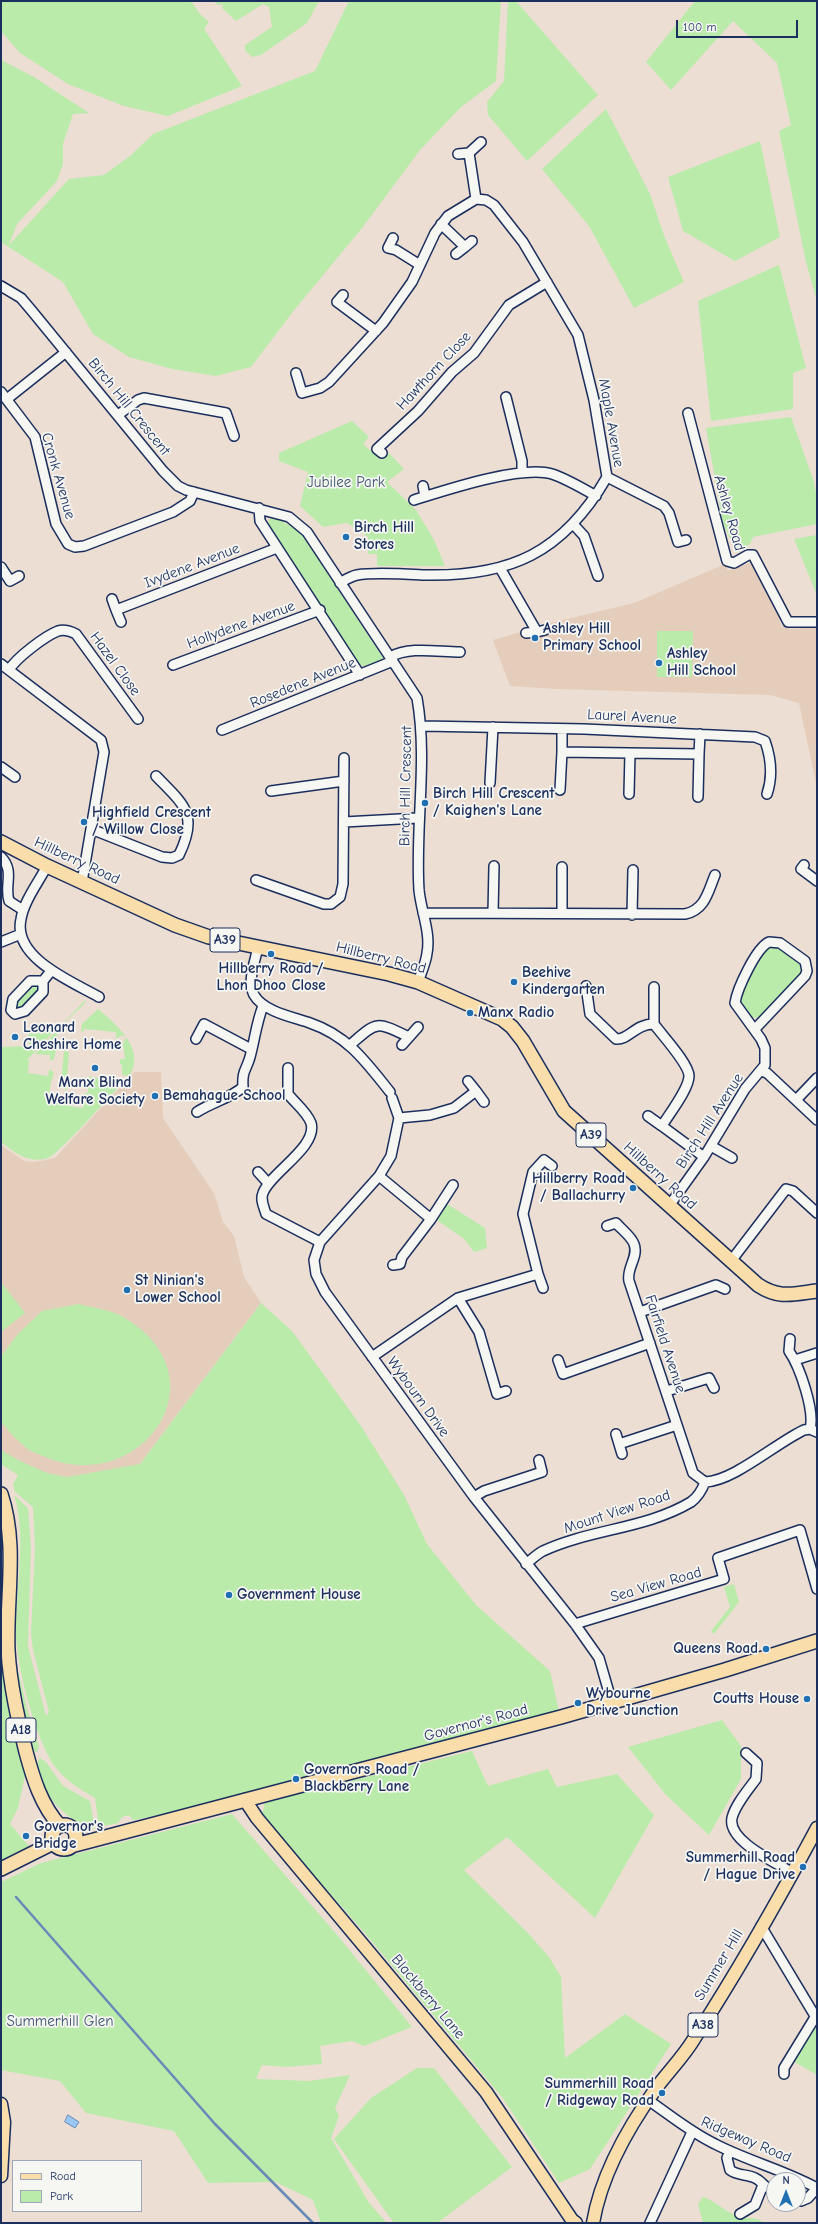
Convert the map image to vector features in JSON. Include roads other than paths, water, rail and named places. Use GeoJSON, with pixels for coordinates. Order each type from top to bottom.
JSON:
{"type":"FeatureCollection","features":[{"type":"Feature","properties":{"kind":"highway","name":"Hillberry Road"},"geometry":{"type":"LineString","coordinates":[[1,842],[47,866],[182,928],[209,937],[361,968],[418,982],[489,1012],[512,1027],[524,1042],[564,1111],[731,1261],[770,1293],[783,1295],[817,1291]]}},
{"type":"Feature","properties":{"kind":"highway","name":"A18"},"geometry":{"type":"LineString","coordinates":[[1,1494],[10,1534],[8,1650],[12,1688],[27,1753],[38,1791],[48,1811],[60,1826]]}},
{"type":"Feature","properties":{"kind":"highway","name":"Governor's Road"},"geometry":{"type":"LineString","coordinates":[[71,1846],[612,1703],[817,1641]]}},
{"type":"Feature","properties":{"kind":"highway"},"geometry":{"type":"LineString","coordinates":[[66,1825],[74,1831],[75,1841],[71,1846],[64,1849],[53,1843],[53,1833],[60,1826],[66,1825]]}},
{"type":"Feature","properties":{"kind":"highway","name":"Governor's Road"},"geometry":{"type":"LineString","coordinates":[[74,1831],[97,1834],[128,1827],[140,1827]]}},
{"type":"Feature","properties":{"kind":"highway"},"geometry":{"type":"LineString","coordinates":[[1,1869],[53,1843]]}},
{"type":"Feature","properties":{"kind":"main road","name":"Blackberry Lane"},"geometry":{"type":"LineString","coordinates":[[245,1800],[257,1818],[486,2092],[572,2220],[576,2223]]}},
{"type":"Feature","properties":{"kind":"main road","name":"Summer Hill"},"geometry":{"type":"LineString","coordinates":[[594,2223],[599,2197],[627,2135],[648,2100],[694,2040],[793,1873],[817,1828]]}},
{"type":"Feature","properties":{"kind":"main road"},"geometry":{"type":"LineString","coordinates":[[1,2104],[4,2122],[1,2176]]}},
{"type":"Feature","properties":{"kind":"street"},"geometry":{"type":"LineString","coordinates":[[458,154],[469,154],[481,142]]}},
{"type":"Feature","properties":{"kind":"street"},"geometry":{"type":"LineString","coordinates":[[302,393],[320,388],[329,382],[376,331],[412,282],[441,224],[448,216],[476,199],[469,154]]}},
{"type":"Feature","properties":{"kind":"street","name":"Maple Avenue"},"geometry":{"type":"LineString","coordinates":[[340,583],[356,575],[457,576],[500,568],[526,559],[543,549],[573,524],[596,496],[607,477],[596,406],[578,335],[523,242],[494,205],[486,200],[476,199]]}},
{"type":"Feature","properties":{"kind":"street"},"geometry":{"type":"LineString","coordinates":[[441,224],[468,244],[456,254]]}},
{"type":"Feature","properties":{"kind":"street"},"geometry":{"type":"LineString","coordinates":[[393,238],[386,252],[396,250],[420,265]]}},
{"type":"Feature","properties":{"kind":"street","name":"Hawthorn Close"},"geometry":{"type":"LineString","coordinates":[[370,442],[379,451],[418,411],[452,372],[474,353],[510,305],[547,282]]}},
{"type":"Feature","properties":{"kind":"street","name":"Birch Hill Crescent"},"geometry":{"type":"LineString","coordinates":[[1,286],[21,298],[163,471],[178,486],[194,492],[289,517],[296,522],[306,532],[417,698],[422,726],[418,818],[419,891],[428,938],[428,953],[418,982]]}},
{"type":"Feature","properties":{"kind":"street"},"geometry":{"type":"LineString","coordinates":[[337,302],[376,331]]}},
{"type":"Feature","properties":{"kind":"street","name":"Cronk Avenue"},"geometry":{"type":"LineString","coordinates":[[66,352],[4,395],[35,437],[56,524],[68,544],[75,547],[84,546],[173,512],[190,501],[194,492]]}},
{"type":"Feature","properties":{"kind":"street"},"geometry":{"type":"LineString","coordinates":[[296,373],[305,403]]}},
{"type":"Feature","properties":{"kind":"street"},"geometry":{"type":"LineString","coordinates":[[118,415],[138,400],[144,398],[226,413]]}},
{"type":"Feature","properties":{"kind":"street"},"geometry":{"type":"LineString","coordinates":[[498,407],[507,401],[522,461],[522,473]]}},
{"type":"Feature","properties":{"kind":"street"},"geometry":{"type":"LineString","coordinates":[[222,402],[234,436]]}},
{"type":"Feature","properties":{"kind":"street","name":"Ashley Road"},"geometry":{"type":"LineString","coordinates":[[688,413],[727,561],[734,563],[748,555],[753,555],[788,622],[817,622]]}},
{"type":"Feature","properties":{"kind":"street"},"geometry":{"type":"LineString","coordinates":[[414,500],[425,496],[522,473],[551,474],[596,496]]}},
{"type":"Feature","properties":{"kind":"street"},"geometry":{"type":"LineString","coordinates":[[607,477],[667,508],[678,542]]}},
{"type":"Feature","properties":{"kind":"street"},"geometry":{"type":"LineString","coordinates":[[423,486],[425,496]]}},
{"type":"Feature","properties":{"kind":"street"},"geometry":{"type":"LineString","coordinates":[[259,508],[260,521],[320,610],[360,675]]}},
{"type":"Feature","properties":{"kind":"street"},"geometry":{"type":"LineString","coordinates":[[573,524],[584,536],[598,576]]}},
{"type":"Feature","properties":{"kind":"street","name":"Ivydene Avenue"},"geometry":{"type":"LineString","coordinates":[[116,610],[278,548]]}},
{"type":"Feature","properties":{"kind":"street"},"geometry":{"type":"LineString","coordinates":[[1,567],[10,582]]}},
{"type":"Feature","properties":{"kind":"street"},"geometry":{"type":"LineString","coordinates":[[500,568],[541,631],[526,633]]}},
{"type":"Feature","properties":{"kind":"street"},"geometry":{"type":"LineString","coordinates":[[1,587],[19,576]]}},
{"type":"Feature","properties":{"kind":"street"},"geometry":{"type":"LineString","coordinates":[[112,599],[120,622]]}},
{"type":"Feature","properties":{"kind":"street","name":"Hollydene Avenue"},"geometry":{"type":"LineString","coordinates":[[173,665],[320,610]]}},
{"type":"Feature","properties":{"kind":"street","name":"Hazel Close"},"geometry":{"type":"LineString","coordinates":[[9,670],[21,657],[58,631],[72,632],[76,634],[138,719]]}},
{"type":"Feature","properties":{"kind":"street","name":"Rosedene Avenue"},"geometry":{"type":"LineString","coordinates":[[222,730],[360,675],[392,659],[402,652],[460,652]]}},
{"type":"Feature","properties":{"kind":"street"},"geometry":{"type":"LineString","coordinates":[[1,664],[101,740],[104,752],[82,882]]}},
{"type":"Feature","properties":{"kind":"street","name":"Laurel Avenue"},"geometry":{"type":"LineString","coordinates":[[422,726],[562,728],[755,737],[764,741],[771,773],[768,794]]}},
{"type":"Feature","properties":{"kind":"street"},"geometry":{"type":"LineString","coordinates":[[490,783],[493,727]]}},
{"type":"Feature","properties":{"kind":"street"},"geometry":{"type":"LineString","coordinates":[[560,790],[562,728]]}},
{"type":"Feature","properties":{"kind":"street"},"geometry":{"type":"LineString","coordinates":[[698,797],[700,734]]}},
{"type":"Feature","properties":{"kind":"street"},"geometry":{"type":"LineString","coordinates":[[562,752],[699,754]]}},
{"type":"Feature","properties":{"kind":"street"},"geometry":{"type":"LineString","coordinates":[[630,752],[630,794]]}},
{"type":"Feature","properties":{"kind":"street"},"geometry":{"type":"LineString","coordinates":[[256,880],[324,904],[336,901],[342,893],[344,758]]}},
{"type":"Feature","properties":{"kind":"street"},"geometry":{"type":"LineString","coordinates":[[1,767],[15,777]]}},
{"type":"Feature","properties":{"kind":"street"},"geometry":{"type":"LineString","coordinates":[[91,828],[162,857],[172,858],[179,855],[188,830],[188,815],[181,803],[156,776]]}},
{"type":"Feature","properties":{"kind":"street"},"geometry":{"type":"LineString","coordinates":[[271,792],[344,781]]}},
{"type":"Feature","properties":{"kind":"street"},"geometry":{"type":"LineString","coordinates":[[344,822],[418,818]]}},
{"type":"Feature","properties":{"kind":"street"},"geometry":{"type":"LineString","coordinates":[[1,857],[7,863],[10,876],[9,900],[12,904],[23,910]]}},
{"type":"Feature","properties":{"kind":"street"},"geometry":{"type":"LineString","coordinates":[[804,865],[802,869],[817,881]]}},
{"type":"Feature","properties":{"kind":"street"},"geometry":{"type":"LineString","coordinates":[[47,866],[23,910],[20,926],[21,934],[29,949],[39,962],[51,971],[99,997]]}},
{"type":"Feature","properties":{"kind":"street"},"geometry":{"type":"LineString","coordinates":[[493,913],[494,866]]}},
{"type":"Feature","properties":{"kind":"street"},"geometry":{"type":"LineString","coordinates":[[562,867],[562,913]]}},
{"type":"Feature","properties":{"kind":"street"},"geometry":{"type":"LineString","coordinates":[[632,915],[633,870]]}},
{"type":"Feature","properties":{"kind":"street"},"geometry":{"type":"LineString","coordinates":[[423,913],[562,913],[632,915],[685,914],[695,912],[702,906],[715,875]]}},
{"type":"Feature","properties":{"kind":"street"},"geometry":{"type":"LineString","coordinates":[[1,942],[21,934]]}},
{"type":"Feature","properties":{"kind":"street","name":"Birch Hill Avenue"},"geometry":{"type":"LineString","coordinates":[[669,1206],[704,1157],[745,1089],[761,1071],[765,1061],[765,1048],[755,1029],[734,1003],[737,992],[764,944],[773,941],[780,943],[805,961],[807,971],[805,976],[755,1029]]}},
{"type":"Feature","properties":{"kind":"street"},"geometry":{"type":"LineString","coordinates":[[258,947],[251,981],[254,995],[263,1006],[316,1025],[350,1045],[371,1026],[378,1025],[409,1037]]}},
{"type":"Feature","properties":{"kind":"street"},"geometry":{"type":"LineString","coordinates":[[43,981],[51,971]]}},
{"type":"Feature","properties":{"kind":"street"},"geometry":{"type":"LineString","coordinates":[[586,986],[590,1014],[616,1039],[621,1039],[644,1024],[654,1024]]}},
{"type":"Feature","properties":{"kind":"street"},"geometry":{"type":"LineString","coordinates":[[654,987],[654,1024],[685,1066],[689,1075],[687,1085],[662,1126]]}},
{"type":"Feature","properties":{"kind":"street"},"geometry":{"type":"LineString","coordinates":[[197,1112],[227,1096],[235,1094],[243,1087],[243,1070],[249,1059],[255,1028],[263,1006]]}},
{"type":"Feature","properties":{"kind":"street"},"geometry":{"type":"LineString","coordinates":[[196,1039],[204,1024],[252,1049]]}},
{"type":"Feature","properties":{"kind":"street"},"geometry":{"type":"LineString","coordinates":[[402,1045],[418,1027]]}},
{"type":"Feature","properties":{"kind":"street","name":"Wybourn Drive"},"geometry":{"type":"LineString","coordinates":[[350,1045],[391,1095],[398,1118],[391,1156],[379,1176],[320,1242],[314,1260],[316,1274],[325,1292],[474,1497],[575,1624],[599,1658],[612,1703]]}},
{"type":"Feature","properties":{"kind":"street"},"geometry":{"type":"LineString","coordinates":[[288,1068],[288,1094],[308,1117],[312,1125],[310,1135],[304,1145],[268,1183],[262,1194],[262,1202],[266,1214],[320,1242]]}},
{"type":"Feature","properties":{"kind":"street","name":"Birch Hill Avenue"},"geometry":{"type":"LineString","coordinates":[[761,1071],[767,1073],[817,1120]]}},
{"type":"Feature","properties":{"kind":"street"},"geometry":{"type":"LineString","coordinates":[[796,1100],[817,1078]]}},
{"type":"Feature","properties":{"kind":"street"},"geometry":{"type":"LineString","coordinates":[[468,1081],[484,1102]]}},
{"type":"Feature","properties":{"kind":"street"},"geometry":{"type":"LineString","coordinates":[[398,1118],[430,1115],[454,1108],[476,1091]]}},
{"type":"Feature","properties":{"kind":"street"},"geometry":{"type":"LineString","coordinates":[[648,1116],[704,1157]]}},
{"type":"Feature","properties":{"kind":"street"},"geometry":{"type":"LineString","coordinates":[[711,1146],[732,1158]]}},
{"type":"Feature","properties":{"kind":"street"},"geometry":{"type":"LineString","coordinates":[[543,1288],[523,1214],[533,1172],[544,1160],[552,1166]]}},
{"type":"Feature","properties":{"kind":"street"},"geometry":{"type":"LineString","coordinates":[[258,1172],[268,1183]]}},
{"type":"Feature","properties":{"kind":"street"},"geometry":{"type":"LineString","coordinates":[[379,1176],[431,1218]]}},
{"type":"Feature","properties":{"kind":"street"},"geometry":{"type":"LineString","coordinates":[[393,1264],[400,1264],[402,1257],[453,1185]]}},
{"type":"Feature","properties":{"kind":"street"},"geometry":{"type":"LineString","coordinates":[[731,1261],[786,1189],[793,1191],[817,1213]]}},
{"type":"Feature","properties":{"kind":"street","name":"Fairfield Avenue"},"geometry":{"type":"LineString","coordinates":[[607,1226],[616,1223],[635,1245],[635,1254],[628,1276],[693,1473],[705,1482]]}},
{"type":"Feature","properties":{"kind":"street"},"geometry":{"type":"LineString","coordinates":[[372,1357],[458,1298],[538,1274]]}},
{"type":"Feature","properties":{"kind":"street"},"geometry":{"type":"LineString","coordinates":[[640,1312],[716,1285],[725,1288]]}},
{"type":"Feature","properties":{"kind":"street"},"geometry":{"type":"LineString","coordinates":[[458,1298],[479,1332],[497,1394],[506,1391]]}},
{"type":"Feature","properties":{"kind":"street"},"geometry":{"type":"LineString","coordinates":[[705,1482],[713,1482],[728,1476],[796,1434],[814,1431],[813,1415],[795,1360],[789,1352],[790,1339]]}},
{"type":"Feature","properties":{"kind":"street"},"geometry":{"type":"LineString","coordinates":[[563,1374],[650,1342]]}},
{"type":"Feature","properties":{"kind":"street"},"geometry":{"type":"LineString","coordinates":[[795,1360],[817,1353]]}},
{"type":"Feature","properties":{"kind":"street"},"geometry":{"type":"LineString","coordinates":[[558,1360],[566,1383]]}},
{"type":"Feature","properties":{"kind":"street"},"geometry":{"type":"LineString","coordinates":[[706,1368],[714,1388]]}},
{"type":"Feature","properties":{"kind":"street"},"geometry":{"type":"LineString","coordinates":[[667,1391],[710,1378]]}},
{"type":"Feature","properties":{"kind":"street"},"geometry":{"type":"LineString","coordinates":[[619,1444],[677,1425]]}},
{"type":"Feature","properties":{"kind":"street"},"geometry":{"type":"LineString","coordinates":[[616,1434],[622,1454]]}},
{"type":"Feature","properties":{"kind":"street"},"geometry":{"type":"LineString","coordinates":[[474,1497],[484,1490],[544,1476],[539,1460]]}},
{"type":"Feature","properties":{"kind":"street","name":"Mount View Road"},"geometry":{"type":"LineString","coordinates":[[526,1564],[542,1552],[556,1546],[667,1513],[692,1501],[698,1495],[705,1482]]}},
{"type":"Feature","properties":{"kind":"street","name":"Sea View Road"},"geometry":{"type":"LineString","coordinates":[[575,1624],[724,1579],[718,1558],[800,1530],[817,1590]]}},
{"type":"Feature","properties":{"kind":"street"},"geometry":{"type":"LineString","coordinates":[[746,1753],[757,1763],[756,1779],[735,1812],[732,1819],[732,1827],[744,1843],[793,1873]]}},
{"type":"Feature","properties":{"kind":"street"},"geometry":{"type":"LineString","coordinates":[[761,1926],[816,2015],[784,2068],[784,2074]]}},
{"type":"Feature","properties":{"kind":"street","name":"Ridgeway Road"},"geometry":{"type":"LineString","coordinates":[[648,2100],[692,2132],[730,2151],[782,2171],[817,2188]]}},
{"type":"Feature","properties":{"kind":"street"},"geometry":{"type":"LineString","coordinates":[[650,2223],[692,2132]]}},
{"type":"Feature","properties":{"kind":"street"},"geometry":{"type":"LineString","coordinates":[[730,2151],[727,2158],[730,2170],[738,2174],[755,2178],[766,2186]]}},
{"type":"Feature","properties":{"kind":"street"},"geometry":{"type":"LineString","coordinates":[[740,2214],[755,2205],[763,2185]]}},
{"type":"Feature","properties":{"kind":"street"},"geometry":{"type":"LineString","coordinates":[[806,2199],[817,2188]]}},
{"type":"Feature","properties":{"kind":"water"},"geometry":{"type":"Polygon","coordinates":[[[68,2115],[79,2122],[75,2128],[65,2122],[68,2115]]]}},
{"type":"Feature","properties":{"kind":"waterway"},"geometry":{"type":"LineString","coordinates":[[16,1897],[215,2124],[313,2223]]}},
{"type":"Feature","properties":{"kind":"place","name":"Birch Hill Stores"},"geometry":{"type":"Point","coordinates":[346,537]}},
{"type":"Feature","properties":{"kind":"place","name":"Ashley Hill Primary School"},"geometry":{"type":"Point","coordinates":[535,638]}},
{"type":"Feature","properties":{"kind":"place","name":"Ashley Hill School"},"geometry":{"type":"Point","coordinates":[659,663]}},
{"type":"Feature","properties":{"kind":"place","name":"Birch Hill Crescent / Kaighen's Lane"},"geometry":{"type":"Point","coordinates":[425,803]}},
{"type":"Feature","properties":{"kind":"place","name":"Highfield Crescent / Willow Close"},"geometry":{"type":"Point","coordinates":[84,822]}},
{"type":"Feature","properties":{"kind":"place","name":"Hillberry Road / Lhon Dhoo Close"},"geometry":{"type":"Point","coordinates":[271,954]}},
{"type":"Feature","properties":{"kind":"place","name":"Beehive Kindergarten"},"geometry":{"type":"Point","coordinates":[514,982]}},
{"type":"Feature","properties":{"kind":"place","name":"Manx Radio"},"geometry":{"type":"Point","coordinates":[470,1013]}},
{"type":"Feature","properties":{"kind":"place","name":"Leonard Cheshire Home"},"geometry":{"type":"Point","coordinates":[15,1037]}},
{"type":"Feature","properties":{"kind":"place","name":"Manx Blind Welfare Society"},"geometry":{"type":"Point","coordinates":[95,1068]}},
{"type":"Feature","properties":{"kind":"place","name":"Bemahague School"},"geometry":{"type":"Point","coordinates":[155,1096]}},
{"type":"Feature","properties":{"kind":"place","name":"Hillberry Road / Ballachurry"},"geometry":{"type":"Point","coordinates":[633,1188]}},
{"type":"Feature","properties":{"kind":"place","name":"St Ninian's Lower School"},"geometry":{"type":"Point","coordinates":[127,1290]}},
{"type":"Feature","properties":{"kind":"place","name":"Government House"},"geometry":{"type":"Point","coordinates":[229,1595]}},
{"type":"Feature","properties":{"kind":"place","name":"Queens Road"},"geometry":{"type":"Point","coordinates":[766,1649]}},
{"type":"Feature","properties":{"kind":"place","name":"Coutts House"},"geometry":{"type":"Point","coordinates":[807,1699]}},
{"type":"Feature","properties":{"kind":"place","name":"Wybourne Drive Junction"},"geometry":{"type":"Point","coordinates":[578,1703]}},
{"type":"Feature","properties":{"kind":"place","name":"Governors Road / Blackberry Lane"},"geometry":{"type":"Point","coordinates":[296,1779]}},
{"type":"Feature","properties":{"kind":"place","name":"Governor's Bridge"},"geometry":{"type":"Point","coordinates":[26,1836]}},
{"type":"Feature","properties":{"kind":"place","name":"Summerhill Road / Hague Drive"},"geometry":{"type":"Point","coordinates":[803,1867]}},
{"type":"Feature","properties":{"kind":"place","name":"Summerhill Road / Ridgeway Road"},"geometry":{"type":"Point","coordinates":[662,2093]}},
{"type":"Feature","properties":{"kind":"park label","name":"Jubilee Park"},"geometry":{"type":"Point","coordinates":[346,483]}},
{"type":"Feature","properties":{"kind":"park label","name":"Summerhill Glen"},"geometry":{"type":"Point","coordinates":[60,2022]}}]}
